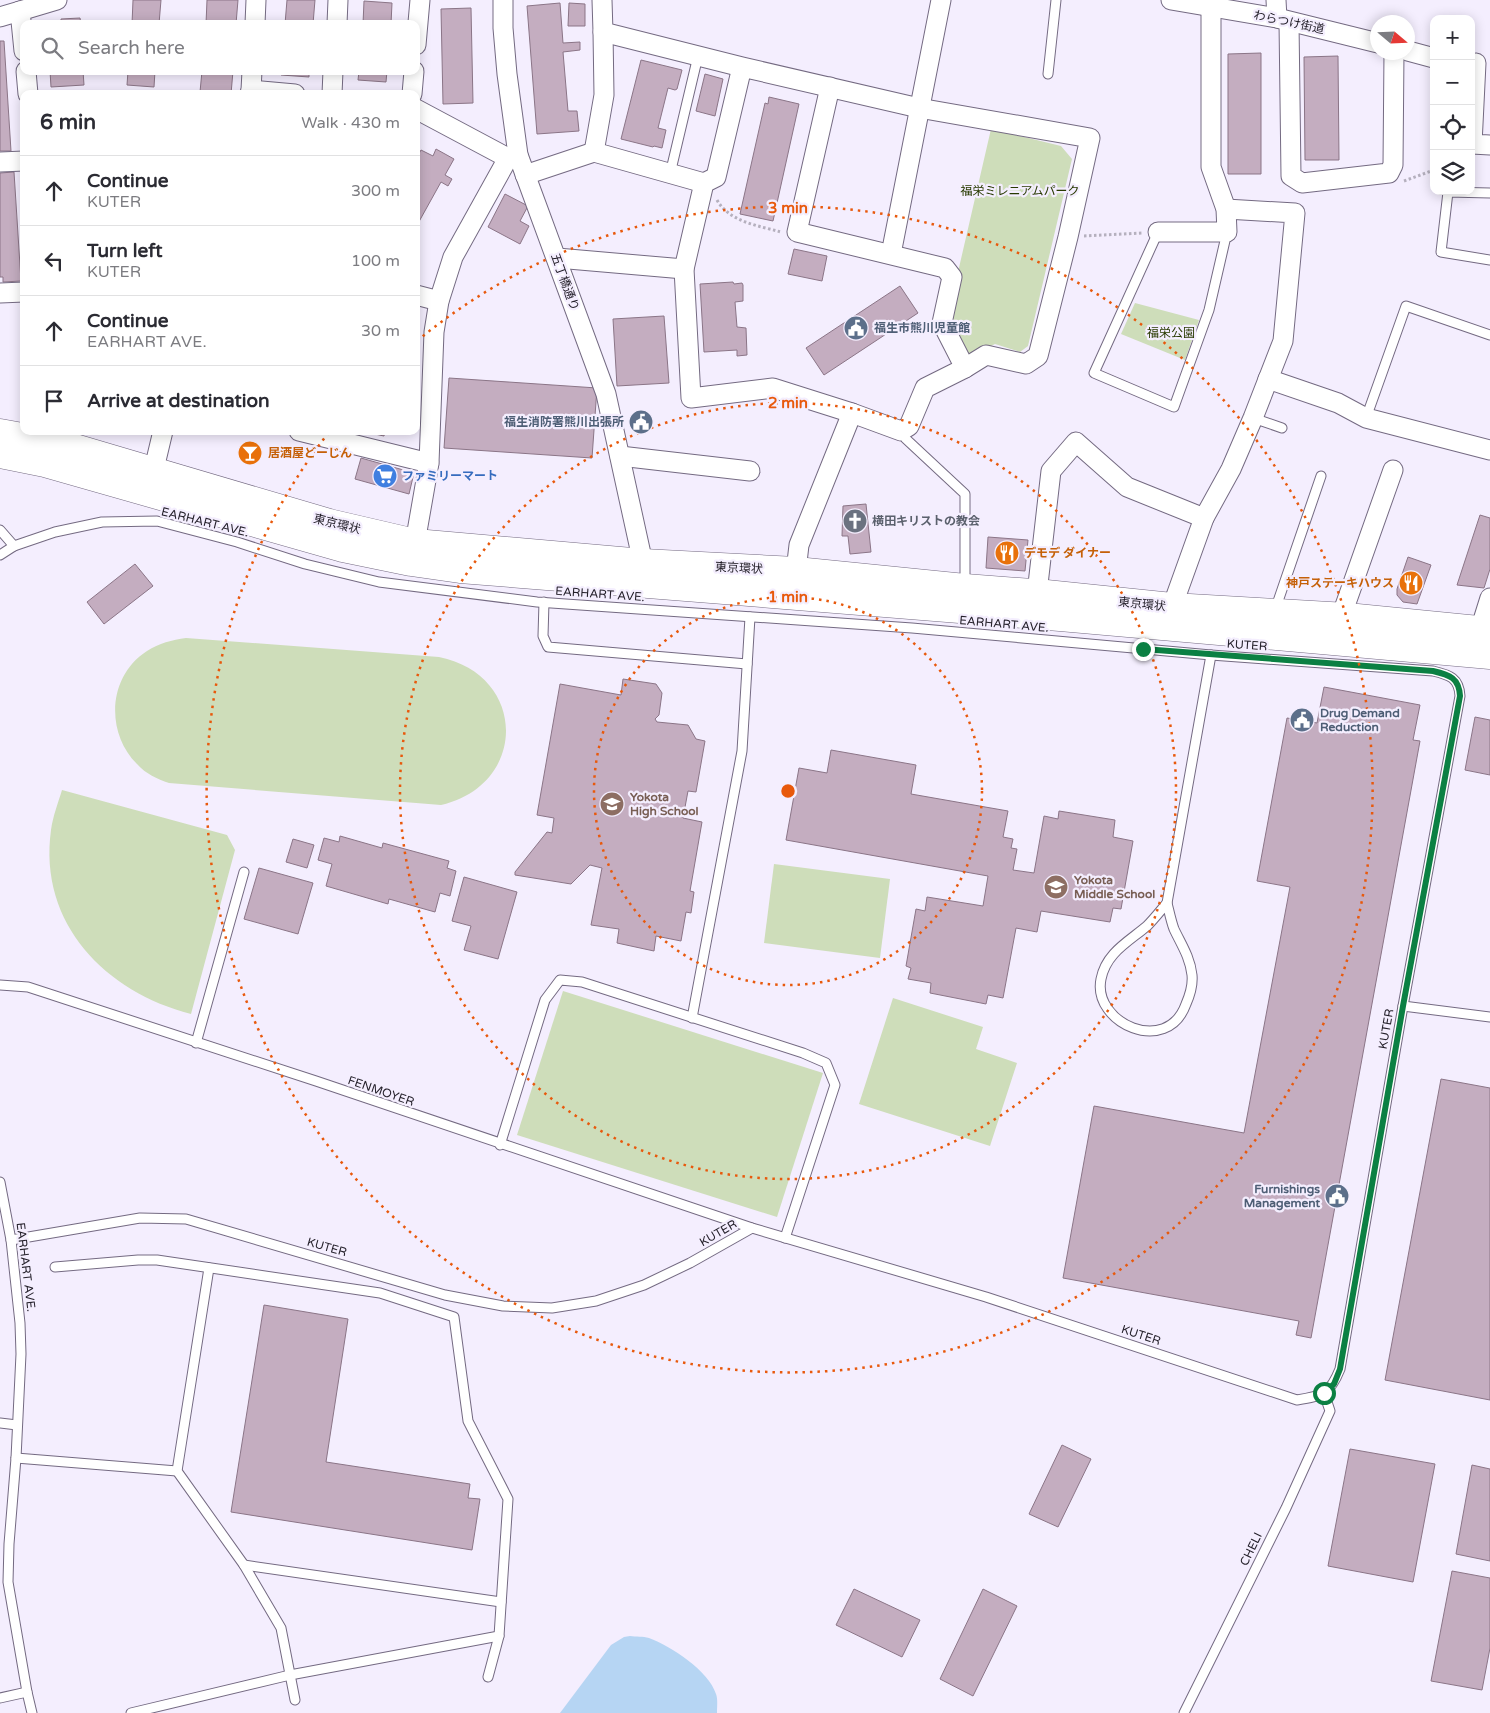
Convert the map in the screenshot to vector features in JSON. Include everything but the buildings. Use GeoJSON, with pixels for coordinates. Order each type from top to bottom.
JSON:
{"type":"FeatureCollection","features":[{"type":"Feature","properties":{"kind":"highway","name":"東京環状"},"geometry":{"type":"LineString","coordinates":[[0,433],[61,444],[153,473],[329,523],[415,543],[642,574],[1060,617],[1487,639]]}},
{"type":"Feature","properties":{"kind":"highway","name":"東京環状"},"geometry":{"type":"LineString","coordinates":[[0,454],[45,463],[270,528],[376,556],[460,569],[642,574],[796,571],[1172,607],[1341,617],[1487,639]]}},
{"type":"Feature","properties":{"kind":"street"},"geometry":{"type":"LineString","coordinates":[[0,8],[57,0]]}},
{"type":"Feature","properties":{"kind":"street"},"geometry":{"type":"LineString","coordinates":[[255,20],[256,0]]}},
{"type":"Feature","properties":{"kind":"street"},"geometry":{"type":"LineString","coordinates":[[337,20],[338,0]]}},
{"type":"Feature","properties":{"kind":"street"},"geometry":{"type":"LineString","coordinates":[[418,20],[420,0]]}},
{"type":"Feature","properties":{"kind":"street","name":"五丁橋通り"},"geometry":{"type":"LineString","coordinates":[[503,0],[503,28],[513,157],[526,175],[606,394],[620,456],[642,574]]}},
{"type":"Feature","properties":{"kind":"street"},"geometry":{"type":"LineString","coordinates":[[594,152],[604,95],[602,0]]}},
{"type":"Feature","properties":{"kind":"street"},"geometry":{"type":"LineString","coordinates":[[891,254],[941,0]]}},
{"type":"Feature","properties":{"kind":"street","name":"わらつけ街道"},"geometry":{"type":"LineString","coordinates":[[1171,0],[1211,7],[1281,13],[1370,41]]}},
{"type":"Feature","properties":{"kind":"street"},"geometry":{"type":"LineString","coordinates":[[0,18],[15,6]]}},
{"type":"Feature","properties":{"kind":"street"},"geometry":{"type":"LineString","coordinates":[[15,6],[20,31]]}},
{"type":"Feature","properties":{"kind":"street"},"geometry":{"type":"LineString","coordinates":[[1158,232],[1227,232],[1226,209],[1211,167],[1211,7]]}},
{"type":"Feature","properties":{"kind":"street"},"geometry":{"type":"LineString","coordinates":[[1281,13],[1291,176],[1302,183],[1389,173],[1393,165],[1394,60]]}},
{"type":"Feature","properties":{"kind":"street"},"geometry":{"type":"LineString","coordinates":[[603,32],[742,67],[919,108],[1090,138],[1068,237],[1038,356],[1026,364],[986,356],[925,388],[909,426],[901,431],[773,388],[691,398],[684,269],[704,183]]}},
{"type":"Feature","properties":{"kind":"street"},"geometry":{"type":"LineString","coordinates":[[1415,52],[1430,57]]}},
{"type":"Feature","properties":{"kind":"street"},"geometry":{"type":"LineString","coordinates":[[1479,63],[1472,144],[1490,145]]}},
{"type":"Feature","properties":{"kind":"street"},"geometry":{"type":"LineString","coordinates":[[526,175],[594,152],[704,183],[716,177],[742,67]]}},
{"type":"Feature","properties":{"kind":"street"},"geometry":{"type":"LineString","coordinates":[[26,75],[28,90]]}},
{"type":"Feature","properties":{"kind":"street"},"geometry":{"type":"LineString","coordinates":[[250,90],[252,75]]}},
{"type":"Feature","properties":{"kind":"street"},"geometry":{"type":"LineString","coordinates":[[332,90],[333,75]]}},
{"type":"Feature","properties":{"kind":"street"},"geometry":{"type":"LineString","coordinates":[[412,90],[414,75]]}},
{"type":"Feature","properties":{"kind":"street"},"geometry":{"type":"LineString","coordinates":[[830,87],[797,232],[945,268],[952,277],[942,323],[965,368]]}},
{"type":"Feature","properties":{"kind":"street"},"geometry":{"type":"LineString","coordinates":[[415,543],[429,464],[434,332],[439,300],[453,257],[513,157],[420,110]]}},
{"type":"Feature","properties":{"kind":"street"},"geometry":{"type":"LineString","coordinates":[[0,162],[20,160]]}},
{"type":"Feature","properties":{"kind":"street"},"geometry":{"type":"LineString","coordinates":[[1172,607],[1204,518],[1231,469],[1254,418],[1283,341],[1295,213],[1226,209]]}},
{"type":"Feature","properties":{"kind":"street"},"geometry":{"type":"LineString","coordinates":[[557,258],[684,269]]}},
{"type":"Feature","properties":{"kind":"street"},"geometry":{"type":"LineString","coordinates":[[0,293],[20,292]]}},
{"type":"Feature","properties":{"kind":"street"},"geometry":{"type":"LineString","coordinates":[[420,296],[439,300]]}},
{"type":"Feature","properties":{"kind":"street"},"geometry":{"type":"LineString","coordinates":[[1268,379],[1338,403],[1366,418],[1490,450]]}},
{"type":"Feature","properties":{"kind":"street"},"geometry":{"type":"LineString","coordinates":[[796,571],[799,545],[852,413]]}},
{"type":"Feature","properties":{"kind":"street"},"geometry":{"type":"LineString","coordinates":[[153,473],[162,435]]}},
{"type":"Feature","properties":{"kind":"street"},"geometry":{"type":"LineString","coordinates":[[315,435],[429,464]]}},
{"type":"Feature","properties":{"kind":"street"},"geometry":{"type":"LineString","coordinates":[[1037,593],[1051,471],[1076,442],[1127,487],[1204,518]]}},
{"type":"Feature","properties":{"kind":"street"},"geometry":{"type":"LineString","coordinates":[[620,456],[750,472]]}},
{"type":"Feature","properties":{"kind":"street"},"geometry":{"type":"LineString","coordinates":[[1341,617],[1393,470]]}},
{"type":"Feature","properties":{"kind":"street"},"geometry":{"type":"LineString","coordinates":[[1487,639],[1490,598]]}},
{"type":"Feature","properties":{"kind":"lane"},"geometry":{"type":"LineString","coordinates":[[1048,74],[1056,0]]}},
{"type":"Feature","properties":{"kind":"lane"},"geometry":{"type":"LineString","coordinates":[[670,174],[698,56]]}},
{"type":"Feature","properties":{"kind":"lane"},"geometry":{"type":"LineString","coordinates":[[1490,193],[1448,192],[1441,252],[1490,260]]}},
{"type":"Feature","properties":{"kind":"lane"},"geometry":{"type":"LineString","coordinates":[[1158,232],[1094,373],[1174,407],[1209,310],[1227,232]]}},
{"type":"Feature","properties":{"kind":"lane"},"geometry":{"type":"LineString","coordinates":[[1366,418],[1406,306],[1490,334]]}},
{"type":"Feature","properties":{"kind":"lane"},"geometry":{"type":"LineString","coordinates":[[1254,418],[1282,428]]}},
{"type":"Feature","properties":{"kind":"lane"},"geometry":{"type":"LineString","coordinates":[[901,431],[906,439],[965,494],[965,588]]}},
{"type":"Feature","properties":{"kind":"lane"},"geometry":{"type":"LineString","coordinates":[[1274,613],[1321,476]]}},
{"type":"Feature","properties":{"kind":"lane","name":"EARHART AVE."},"geometry":{"type":"LineString","coordinates":[[0,555],[14,546],[56,532],[102,522],[157,521],[237,542],[306,564],[379,582],[544,602],[912,628],[1211,655]]}},
{"type":"Feature","properties":{"kind":"lane"},"geometry":{"type":"LineString","coordinates":[[0,530],[14,546]]}},
{"type":"Feature","properties":{"kind":"lane"},"geometry":{"type":"LineString","coordinates":[[544,602],[543,636],[548,647],[747,664]]}},
{"type":"Feature","properties":{"kind":"lane"},"geometry":{"type":"LineString","coordinates":[[692,1018],[742,751],[750,617]]}},
{"type":"Feature","properties":{"kind":"lane"},"geometry":{"type":"LineString","coordinates":[[1167,903],[1148,925],[1113,954],[1100,981],[1107,1010],[1119,1022],[1148,1031],[1160,1031],[1168,1028],[1178,1020],[1185,1009],[1191,992],[1192,976],[1188,955],[1174,927],[1167,903],[1211,655]]}},
{"type":"Feature","properties":{"kind":"lane","name":"KUTER"},"geometry":{"type":"LineString","coordinates":[[11,1240],[140,1218],[186,1219],[445,1295],[503,1306],[552,1308],[596,1301],[644,1285],[690,1263],[752,1228],[986,1297],[1297,1400],[1314,1398],[1324,1393],[1334,1384],[1340,1369],[1403,1006],[1460,696],[1460,685],[1444,673],[1433,671],[1211,655]]}},
{"type":"Feature","properties":{"kind":"lane"},"geometry":{"type":"LineString","coordinates":[[196,1043],[244,872]]}},
{"type":"Feature","properties":{"kind":"lane"},"geometry":{"type":"LineString","coordinates":[[500,1145],[545,1000],[560,980],[582,982],[803,1053],[826,1063],[835,1085],[786,1238]]}},
{"type":"Feature","properties":{"kind":"lane","name":"FENMOYER"},"geometry":{"type":"LineString","coordinates":[[0,985],[28,987],[752,1228]]}},
{"type":"Feature","properties":{"kind":"lane"},"geometry":{"type":"LineString","coordinates":[[1403,1006],[1490,1017]]}},
{"type":"Feature","properties":{"kind":"lane","name":"EARHART AVE."},"geometry":{"type":"LineString","coordinates":[[0,1182],[11,1240],[20,1323],[21,1354],[16,1458],[4,1545],[8,1582],[32,1713]]}},
{"type":"Feature","properties":{"kind":"lane"},"geometry":{"type":"LineString","coordinates":[[55,1267],[148,1260],[380,1293],[454,1316],[468,1421],[508,1499],[499,1636],[488,1677]]}},
{"type":"Feature","properties":{"kind":"lane"},"geometry":{"type":"LineString","coordinates":[[209,1268],[177,1472],[244,1565],[281,1628],[296,1700]]}},
{"type":"Feature","properties":{"kind":"lane","name":"CHELI"},"geometry":{"type":"LineString","coordinates":[[1184,1713],[1286,1508],[1330,1411],[1324,1393]]}},
{"type":"Feature","properties":{"kind":"lane"},"geometry":{"type":"LineString","coordinates":[[0,1423],[17,1425]]}},
{"type":"Feature","properties":{"kind":"lane"},"geometry":{"type":"LineString","coordinates":[[16,1458],[177,1472]]}},
{"type":"Feature","properties":{"kind":"lane"},"geometry":{"type":"LineString","coordinates":[[244,1565],[501,1602]]}},
{"type":"Feature","properties":{"kind":"lane"},"geometry":{"type":"LineString","coordinates":[[131,1713],[290,1675],[499,1636]]}},
{"type":"Feature","properties":{"kind":"lane"},"geometry":{"type":"LineString","coordinates":[[0,1698],[27,1692]]}},
{"type":"Feature","properties":{"kind":"path"},"geometry":{"type":"LineString","coordinates":[[704,183],[711,189],[719,204],[728,213],[749,223],[785,232],[797,232]]}},
{"type":"Feature","properties":{"kind":"path"},"geometry":{"type":"LineString","coordinates":[[1068,237],[1158,232]]}},
{"type":"Feature","properties":{"kind":"green space","name":"福栄ミレニアムパーク"},"geometry":{"type":"Polygon","coordinates":[[[991,129],[1061,146],[1072,159],[1028,346],[1020,352],[995,344],[967,358],[949,311],[991,129]]]}},
{"type":"Feature","properties":{"kind":"green space","name":"福栄公園"},"geometry":{"type":"Polygon","coordinates":[[[1135,303],[1199,320],[1185,360],[1121,334],[1135,303]]]}},
{"type":"Feature","properties":{"kind":"green space"},"geometry":{"type":"Polygon","coordinates":[[[186,638],[439,657],[468,668],[489,685],[502,706],[506,730],[502,754],[490,776],[470,794],[441,805],[169,783],[144,771],[127,751],[116,721],[115,705],[118,689],[124,675],[134,662],[156,646],[186,638]]]}},
{"type":"Feature","properties":{"kind":"green space"},"geometry":{"type":"Polygon","coordinates":[[[62,790],[227,835],[235,850],[191,1014],[160,1004],[131,989],[106,971],[84,949],[67,924],[55,895],[50,864],[51,830],[62,790]]]}},
{"type":"Feature","properties":{"kind":"green space"},"geometry":{"type":"Polygon","coordinates":[[[774,864],[890,879],[880,958],[764,943],[774,864]]]}},
{"type":"Feature","properties":{"kind":"green space"},"geometry":{"type":"Polygon","coordinates":[[[563,991],[823,1073],[777,1217],[517,1135],[563,991]]]}},
{"type":"Feature","properties":{"kind":"green space"},"geometry":{"type":"Polygon","coordinates":[[[893,998],[983,1027],[976,1049],[1017,1063],[990,1146],[859,1104],[893,998]]]}},
{"type":"Feature","properties":{"kind":"water"},"geometry":{"type":"Polygon","coordinates":[[[624,1637],[647,1637],[658,1642],[678,1653],[698,1668],[712,1685],[716,1694],[717,1713],[560,1713],[611,1645],[624,1637]]]}},
{"type":"Feature","properties":{"kind":"place","name":"福生市熊川児童館"},"geometry":{"type":"Point","coordinates":[856,328]}},
{"type":"Feature","properties":{"kind":"place","name":"福生消防署熊川出張所"},"geometry":{"type":"Point","coordinates":[641,422]}},
{"type":"Feature","properties":{"kind":"place","name":"居酒屋どーじん"},"geometry":{"type":"Point","coordinates":[250,453]}},
{"type":"Feature","properties":{"kind":"place","name":"ファミリーマート"},"geometry":{"type":"Point","coordinates":[385,476]}},
{"type":"Feature","properties":{"kind":"place","name":"横田キリストの教会"},"geometry":{"type":"Point","coordinates":[855,521]}},
{"type":"Feature","properties":{"kind":"place","name":"デモデ ダイナー"},"geometry":{"type":"Point","coordinates":[1007,553]}},
{"type":"Feature","properties":{"kind":"place","name":"神戸ステーキハウス"},"geometry":{"type":"Point","coordinates":[1411,583]}},
{"type":"Feature","properties":{"kind":"place","name":"Drug Demand Reduction"},"geometry":{"type":"Point","coordinates":[1302,720]}},
{"type":"Feature","properties":{"kind":"place","name":"Yokota High School"},"geometry":{"type":"Point","coordinates":[612,804]}},
{"type":"Feature","properties":{"kind":"place","name":"Yokota Middle School"},"geometry":{"type":"Point","coordinates":[1056,887]}},
{"type":"Feature","properties":{"kind":"place","name":"Furnishings Management"},"geometry":{"type":"Point","coordinates":[1337,1196]}},
{"type":"Feature","properties":{"kind":"route"},"geometry":{"type":"LineString","coordinates":[[1143,649],[1433,671],[1444,673],[1460,685],[1460,696],[1403,1006],[1340,1369],[1334,1384],[1324,1393]]}}]}
